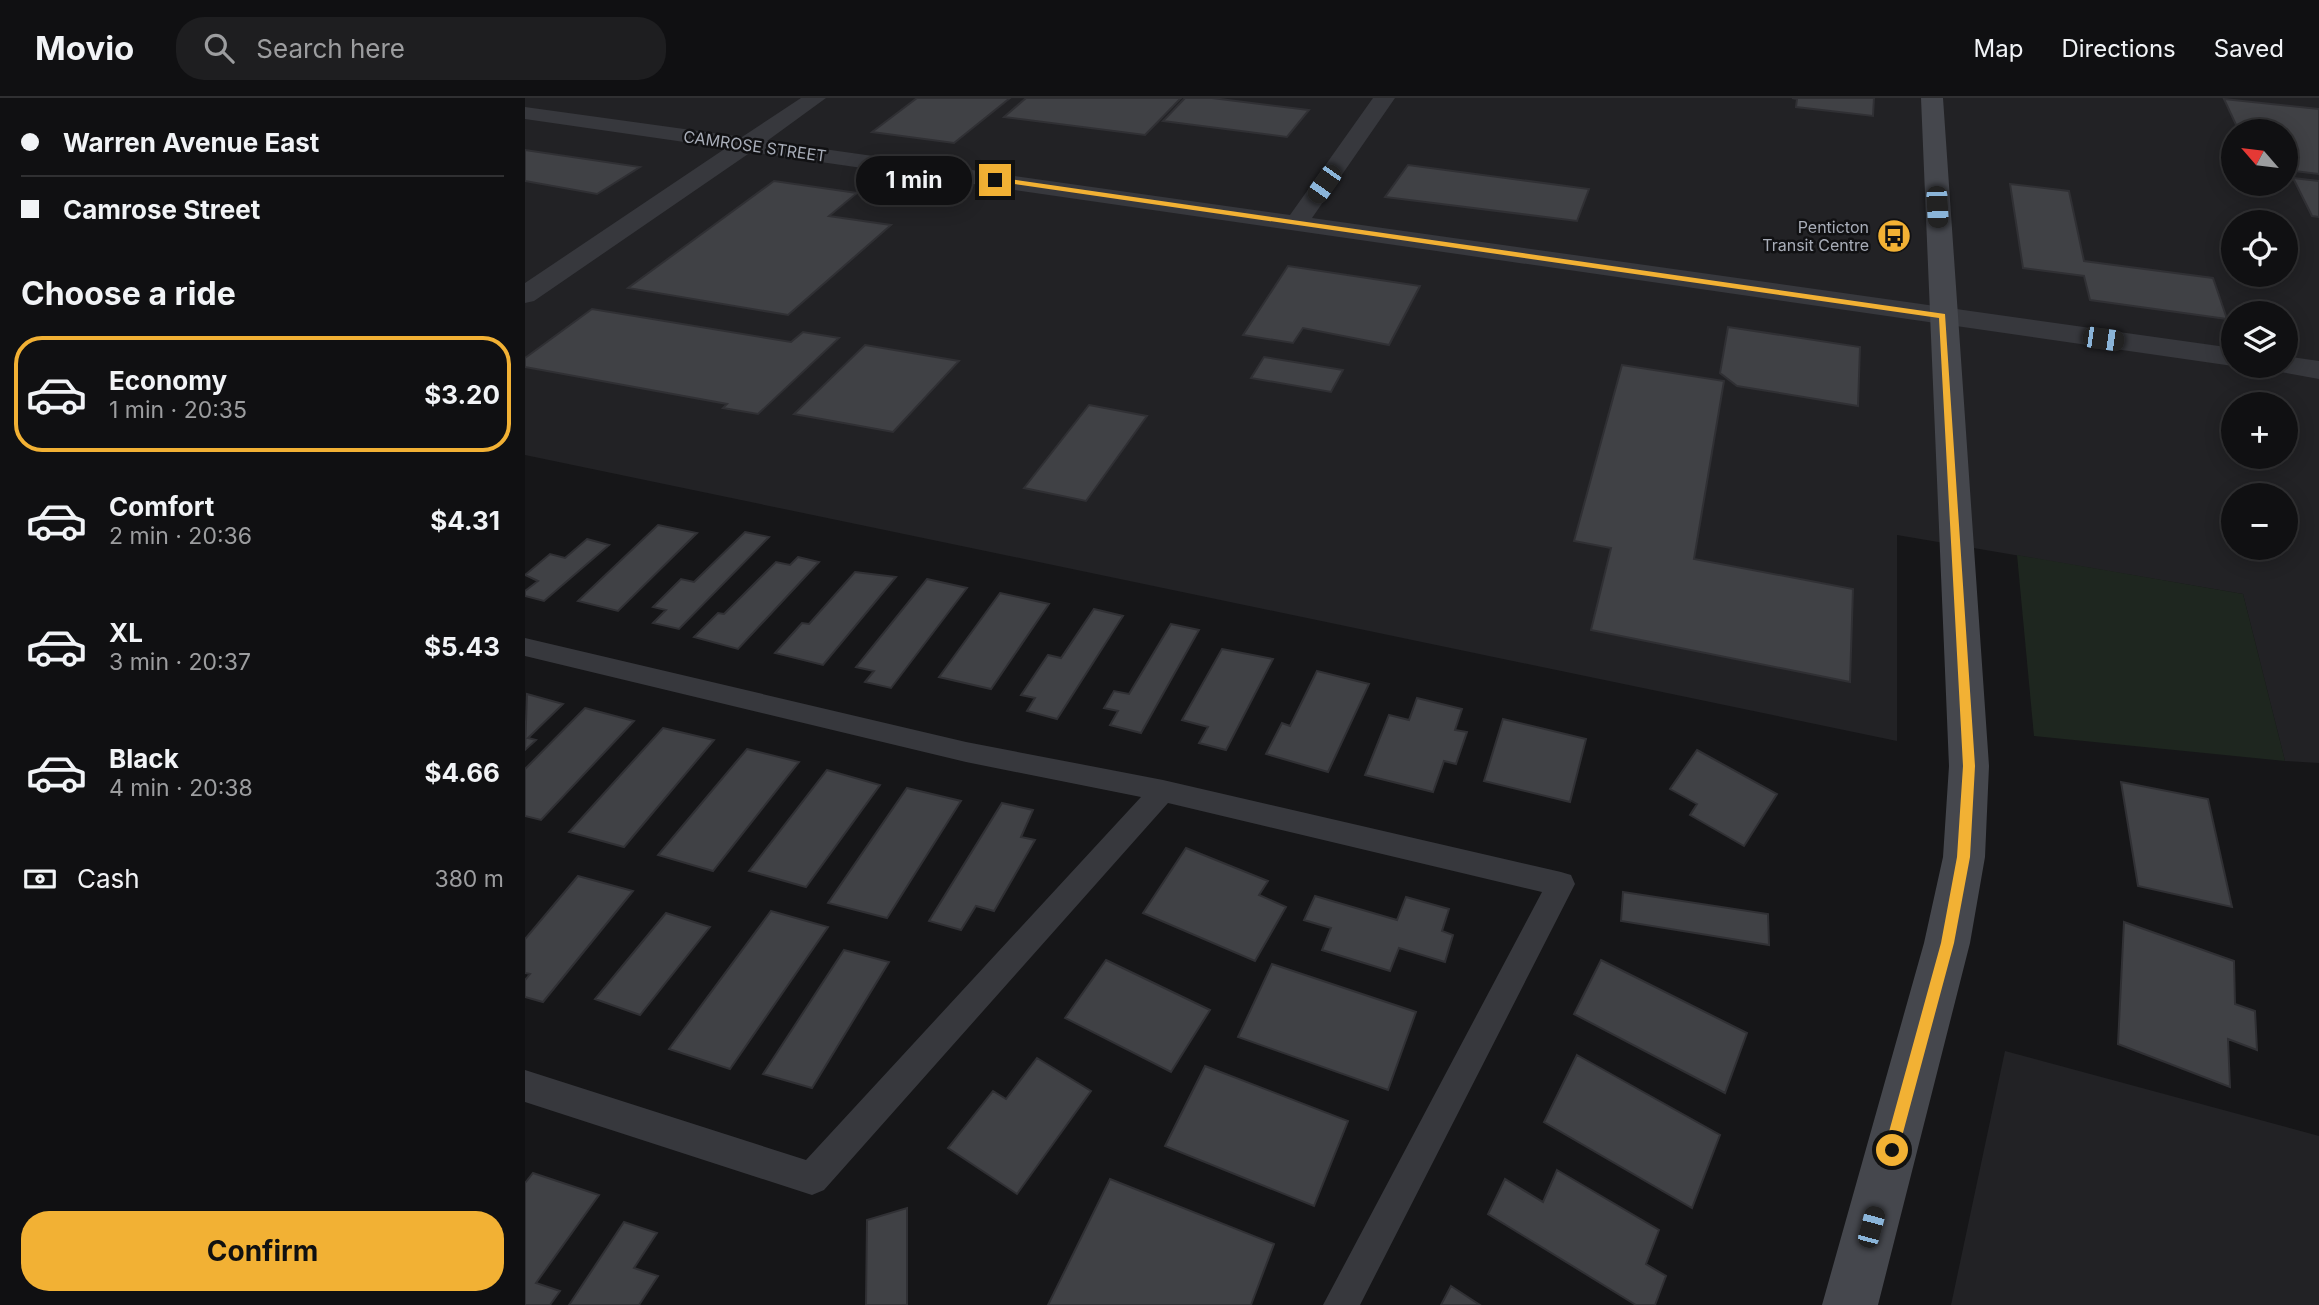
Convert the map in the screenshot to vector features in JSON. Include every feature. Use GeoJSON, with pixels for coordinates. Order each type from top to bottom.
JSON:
{"type":"FeatureCollection","features":[{"type":"Feature","properties":{"kind":"street"},"geometry":{"type":"LineString","coordinates":[[525,295],[815,98]]}},
{"type":"Feature","properties":{"kind":"street"},"geometry":{"type":"LineString","coordinates":[[1297,222],[1384,98]]}},
{"type":"Feature","properties":{"kind":"street"},"geometry":{"type":"LineString","coordinates":[[1850,1305],[1947,943],[1964,857],[1969,766],[1932,98]]}},
{"type":"Feature","properties":{"kind":"street","name":"CAMROSE STREET"},"geometry":{"type":"LineString","coordinates":[[525,113],[2221,355]]}},
{"type":"Feature","properties":{"kind":"street"},"geometry":{"type":"LineString","coordinates":[[2298,367],[2319,370]]}},
{"type":"Feature","properties":{"kind":"lane"},"geometry":{"type":"LineString","coordinates":[[525,647],[966,752],[1163,791],[1561,884],[1341,1305]]}},
{"type":"Feature","properties":{"kind":"lane"},"geometry":{"type":"LineString","coordinates":[[525,1086],[812,1178],[1163,791]]}},
{"type":"Feature","properties":{"kind":"shaded area"},"geometry":{"type":"Polygon","coordinates":[[[525,98],[2319,98],[2319,763],[2285,761],[2243,594],[1897,535],[1897,741],[525,455],[525,98]]]}},
{"type":"Feature","properties":{"kind":"shaded area"},"geometry":{"type":"Polygon","coordinates":[[[2017,555],[2243,594],[2285,761],[2034,736],[2017,555]]]}},
{"type":"Feature","properties":{"kind":"shaded area"},"geometry":{"type":"Polygon","coordinates":[[[2005,1051],[2319,1136],[2319,1305],[1951,1305],[2005,1051]]]}},
{"type":"Feature","properties":{"kind":"building"},"geometry":{"type":"Polygon","coordinates":[[[917,98],[1010,98],[954,143],[872,132],[917,98]]]}},
{"type":"Feature","properties":{"kind":"building"},"geometry":{"type":"Polygon","coordinates":[[[1026,98],[1181,98],[1145,135],[1004,117],[1026,98]]]}},
{"type":"Feature","properties":{"kind":"building"},"geometry":{"type":"Polygon","coordinates":[[[1185,98],[1212,98],[1309,110],[1287,137],[1163,121],[1185,98]]]}},
{"type":"Feature","properties":{"kind":"building"},"geometry":{"type":"Polygon","coordinates":[[[1792,98],[1874,98],[1873,116],[1796,107],[1797,99],[1792,98]]]}},
{"type":"Feature","properties":{"kind":"building"},"geometry":{"type":"Polygon","coordinates":[[[2224,99],[2319,109],[2319,174],[2298,172],[2298,119],[2233,119],[2224,99]]]}},
{"type":"Feature","properties":{"kind":"building"},"geometry":{"type":"Polygon","coordinates":[[[525,150],[640,167],[597,194],[525,181],[525,150]]]}},
{"type":"Feature","properties":{"kind":"building"},"geometry":{"type":"Polygon","coordinates":[[[1408,165],[1589,189],[1577,221],[1385,197],[1408,165]]]}},
{"type":"Feature","properties":{"kind":"building"},"geometry":{"type":"Polygon","coordinates":[[[2298,179],[2319,181],[2319,217],[2312,216],[2298,188],[2298,179]]]}},
{"type":"Feature","properties":{"kind":"building"},"geometry":{"type":"Polygon","coordinates":[[[774,181],[857,193],[829,216],[891,225],[788,315],[628,288],[774,181]]]}},
{"type":"Feature","properties":{"kind":"building"},"geometry":{"type":"Polygon","coordinates":[[[2010,184],[2069,191],[2084,261],[2213,278],[2221,301],[2221,318],[2090,300],[2084,276],[2023,268],[2010,184]]]}},
{"type":"Feature","properties":{"kind":"building"},"geometry":{"type":"Polygon","coordinates":[[[1288,266],[1420,286],[1389,345],[1303,328],[1293,343],[1243,335],[1288,266]]]}},
{"type":"Feature","properties":{"kind":"building"},"geometry":{"type":"Polygon","coordinates":[[[592,309],[791,342],[803,332],[839,338],[758,414],[723,408],[727,404],[525,367],[525,358],[592,309]]]}},
{"type":"Feature","properties":{"kind":"building"},"geometry":{"type":"Polygon","coordinates":[[[1728,327],[1860,347],[1858,406],[1737,386],[1720,373],[1728,327]]]}},
{"type":"Feature","properties":{"kind":"building"},"geometry":{"type":"Polygon","coordinates":[[[865,345],[959,361],[893,432],[794,414],[865,345]]]}},
{"type":"Feature","properties":{"kind":"building"},"geometry":{"type":"Polygon","coordinates":[[[1264,357],[1343,370],[1331,392],[1251,378],[1264,357]]]}},
{"type":"Feature","properties":{"kind":"building"},"geometry":{"type":"Polygon","coordinates":[[[1622,365],[1724,381],[1694,559],[1853,589],[1850,682],[1591,630],[1611,548],[1574,541],[1622,365]]]}},
{"type":"Feature","properties":{"kind":"building"},"geometry":{"type":"Polygon","coordinates":[[[1089,405],[1147,416],[1086,501],[1024,488],[1089,405]]]}},
{"type":"Feature","properties":{"kind":"building"},"geometry":{"type":"Polygon","coordinates":[[[658,525],[697,533],[618,611],[578,601],[658,525]]]}},
{"type":"Feature","properties":{"kind":"building"},"geometry":{"type":"Polygon","coordinates":[[[745,532],[769,537],[679,629],[653,623],[666,610],[653,607],[681,579],[694,582],[745,532]]]}},
{"type":"Feature","properties":{"kind":"building"},"geometry":{"type":"Polygon","coordinates":[[[587,539],[609,545],[544,601],[525,596],[525,591],[538,581],[525,575],[550,554],[565,558],[587,539]]]}},
{"type":"Feature","properties":{"kind":"building"},"geometry":{"type":"Polygon","coordinates":[[[798,557],[819,562],[738,649],[694,637],[718,613],[724,614],[776,562],[790,565],[798,557]]]}},
{"type":"Feature","properties":{"kind":"building"},"geometry":{"type":"Polygon","coordinates":[[[855,572],[896,577],[823,665],[775,653],[802,623],[809,624],[855,572]]]}},
{"type":"Feature","properties":{"kind":"building"},"geometry":{"type":"Polygon","coordinates":[[[927,579],[967,588],[891,688],[865,682],[874,671],[856,667],[927,579]]]}},
{"type":"Feature","properties":{"kind":"building"},"geometry":{"type":"Polygon","coordinates":[[[1000,593],[1049,604],[991,689],[939,677],[1000,593]]]}},
{"type":"Feature","properties":{"kind":"building"},"geometry":{"type":"Polygon","coordinates":[[[1094,609],[1123,616],[1057,719],[1027,711],[1035,698],[1021,695],[1048,655],[1061,658],[1094,609]]]}},
{"type":"Feature","properties":{"kind":"building"},"geometry":{"type":"Polygon","coordinates":[[[1171,624],[1199,630],[1141,733],[1110,725],[1118,711],[1104,708],[1114,691],[1129,694],[1171,624]]]}},
{"type":"Feature","properties":{"kind":"building"},"geometry":{"type":"Polygon","coordinates":[[[1222,649],[1273,659],[1226,750],[1199,743],[1208,727],[1182,720],[1222,649]]]}},
{"type":"Feature","properties":{"kind":"building"},"geometry":{"type":"Polygon","coordinates":[[[1317,671],[1369,684],[1328,772],[1266,754],[1282,723],[1290,726],[1317,671]]]}},
{"type":"Feature","properties":{"kind":"building"},"geometry":{"type":"Polygon","coordinates":[[[527,694],[563,704],[528,738],[536,740],[525,750],[527,694]]]}},
{"type":"Feature","properties":{"kind":"building"},"geometry":{"type":"Polygon","coordinates":[[[1417,698],[1462,709],[1455,730],[1467,732],[1456,764],[1444,761],[1433,792],[1365,775],[1389,715],[1409,720],[1417,698]]]}},
{"type":"Feature","properties":{"kind":"building"},"geometry":{"type":"Polygon","coordinates":[[[585,708],[634,721],[541,820],[525,816],[525,769],[585,708]]]}},
{"type":"Feature","properties":{"kind":"building"},"geometry":{"type":"Polygon","coordinates":[[[1503,719],[1586,739],[1570,802],[1484,781],[1503,719]]]}},
{"type":"Feature","properties":{"kind":"building"},"geometry":{"type":"Polygon","coordinates":[[[663,728],[714,740],[624,847],[569,832],[663,728]]]}},
{"type":"Feature","properties":{"kind":"building"},"geometry":{"type":"Polygon","coordinates":[[[747,749],[799,762],[713,871],[658,855],[747,749]]]}},
{"type":"Feature","properties":{"kind":"building"},"geometry":{"type":"Polygon","coordinates":[[[1697,750],[1777,794],[1744,846],[1690,815],[1697,804],[1670,789],[1697,750]]]}},
{"type":"Feature","properties":{"kind":"building"},"geometry":{"type":"Polygon","coordinates":[[[827,770],[880,785],[806,887],[749,871],[827,770]]]}},
{"type":"Feature","properties":{"kind":"building"},"geometry":{"type":"Polygon","coordinates":[[[2121,782],[2208,799],[2232,907],[2138,886],[2121,782]]]}},
{"type":"Feature","properties":{"kind":"building"},"geometry":{"type":"Polygon","coordinates":[[[907,788],[961,801],[887,918],[828,903],[907,788]]]}},
{"type":"Feature","properties":{"kind":"building"},"geometry":{"type":"Polygon","coordinates":[[[1002,803],[1033,810],[1021,837],[1035,840],[994,911],[976,906],[961,930],[929,921],[1002,803]]]}},
{"type":"Feature","properties":{"kind":"building"},"geometry":{"type":"Polygon","coordinates":[[[1186,848],[1268,881],[1259,895],[1286,907],[1255,961],[1143,913],[1186,848]]]}},
{"type":"Feature","properties":{"kind":"building"},"geometry":{"type":"Polygon","coordinates":[[[578,876],[633,891],[543,1002],[525,997],[525,980],[530,974],[525,973],[525,939],[578,876]]]}},
{"type":"Feature","properties":{"kind":"building"},"geometry":{"type":"Polygon","coordinates":[[[1623,892],[1768,914],[1769,945],[1621,921],[1623,892]]]}},
{"type":"Feature","properties":{"kind":"building"},"geometry":{"type":"Polygon","coordinates":[[[1315,896],[1397,920],[1406,897],[1449,909],[1442,931],[1453,935],[1445,962],[1399,948],[1390,971],[1322,950],[1331,928],[1304,920],[1315,896]]]}},
{"type":"Feature","properties":{"kind":"building"},"geometry":{"type":"Polygon","coordinates":[[[771,911],[828,927],[730,1069],[669,1049],[771,911]]]}},
{"type":"Feature","properties":{"kind":"building"},"geometry":{"type":"Polygon","coordinates":[[[666,913],[710,927],[640,1015],[595,999],[666,913]]]}},
{"type":"Feature","properties":{"kind":"building"},"geometry":{"type":"Polygon","coordinates":[[[2124,922],[2234,961],[2235,1004],[2255,1011],[2257,1050],[2228,1039],[2230,1087],[2118,1044],[2124,922]]]}},
{"type":"Feature","properties":{"kind":"building"},"geometry":{"type":"Polygon","coordinates":[[[844,950],[889,962],[812,1088],[763,1074],[844,950]]]}},
{"type":"Feature","properties":{"kind":"building"},"geometry":{"type":"Polygon","coordinates":[[[1106,960],[1210,1010],[1171,1072],[1065,1018],[1106,960]]]}},
{"type":"Feature","properties":{"kind":"building"},"geometry":{"type":"Polygon","coordinates":[[[1601,960],[1747,1033],[1725,1093],[1574,1014],[1601,960]]]}},
{"type":"Feature","properties":{"kind":"building"},"geometry":{"type":"Polygon","coordinates":[[[1272,964],[1416,1012],[1388,1090],[1238,1037],[1272,964]]]}},
{"type":"Feature","properties":{"kind":"building"},"geometry":{"type":"Polygon","coordinates":[[[1577,1055],[1720,1135],[1692,1208],[1544,1122],[1577,1055]]]}},
{"type":"Feature","properties":{"kind":"building"},"geometry":{"type":"Polygon","coordinates":[[[1037,1058],[1091,1091],[1017,1194],[948,1148],[993,1091],[1006,1099],[1037,1058]]]}},
{"type":"Feature","properties":{"kind":"building"},"geometry":{"type":"Polygon","coordinates":[[[1205,1066],[1348,1121],[1314,1206],[1165,1146],[1205,1066]]]}},
{"type":"Feature","properties":{"kind":"building"},"geometry":{"type":"Polygon","coordinates":[[[1557,1170],[1659,1230],[1646,1264],[1666,1276],[1655,1305],[1636,1305],[1488,1214],[1505,1179],[1543,1202],[1557,1170]]]}},
{"type":"Feature","properties":{"kind":"building"},"geometry":{"type":"Polygon","coordinates":[[[533,1173],[599,1195],[536,1283],[560,1291],[550,1305],[525,1305],[525,1183],[533,1173]]]}},
{"type":"Feature","properties":{"kind":"building"},"geometry":{"type":"Polygon","coordinates":[[[1110,1179],[1274,1244],[1251,1305],[1048,1305],[1110,1179]]]}},
{"type":"Feature","properties":{"kind":"building"},"geometry":{"type":"Polygon","coordinates":[[[907,1208],[907,1305],[866,1305],[867,1220],[907,1208]]]}},
{"type":"Feature","properties":{"kind":"building"},"geometry":{"type":"Polygon","coordinates":[[[624,1222],[657,1233],[634,1268],[658,1276],[639,1305],[569,1305],[624,1222]]]}},
{"type":"Feature","properties":{"kind":"building"},"geometry":{"type":"Polygon","coordinates":[[[1451,1286],[1480,1305],[1441,1305],[1451,1286]]]}},
{"type":"Feature","properties":{"kind":"place","name":"Penticton Transit Centre"},"geometry":{"type":"Point","coordinates":[1894,236]}},
{"type":"Feature","properties":{"kind":"route"},"geometry":{"type":"LineString","coordinates":[[995,180],[1943,316],[1969,766],[1964,857],[1947,943],[1892,1150]]}}]}
